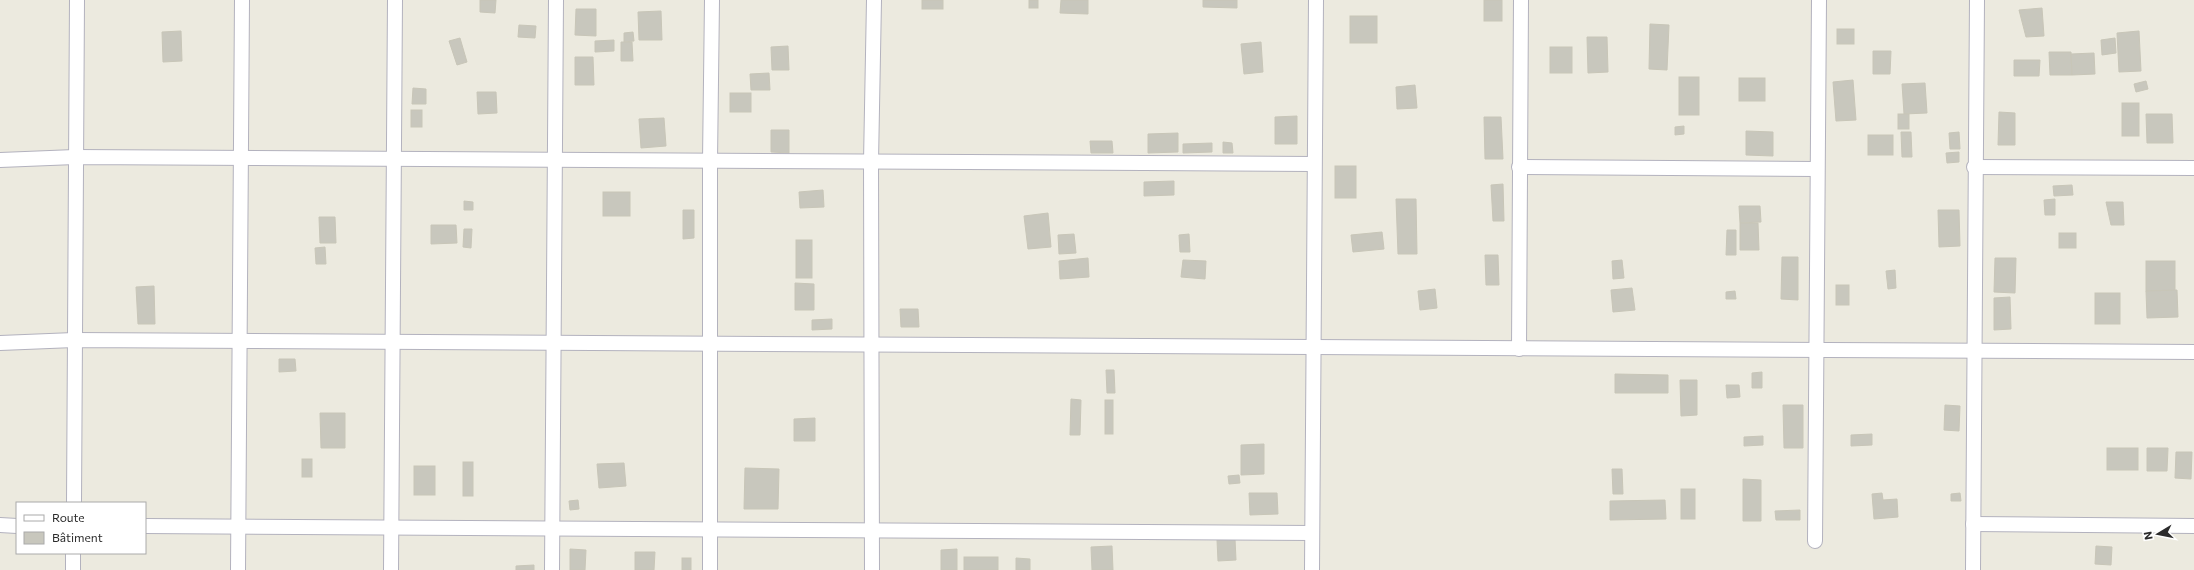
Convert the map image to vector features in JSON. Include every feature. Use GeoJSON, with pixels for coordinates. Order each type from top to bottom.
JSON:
{"type":"FeatureCollection","features":[{"type":"Feature","properties":{"kind":"street"},"geometry":{"type":"LineString","coordinates":[[74,502],[77,0]]}},
{"type":"Feature","properties":{"kind":"street"},"geometry":{"type":"LineString","coordinates":[[238,570],[242,0]]}},
{"type":"Feature","properties":{"kind":"street"},"geometry":{"type":"LineString","coordinates":[[391,570],[395,0]]}},
{"type":"Feature","properties":{"kind":"street"},"geometry":{"type":"LineString","coordinates":[[552,570],[556,0]]}},
{"type":"Feature","properties":{"kind":"street"},"geometry":{"type":"LineString","coordinates":[[710,570],[710,161],[712,0]]}},
{"type":"Feature","properties":{"kind":"street"},"geometry":{"type":"LineString","coordinates":[[872,570],[871,162],[874,0]]}},
{"type":"Feature","properties":{"kind":"street"},"geometry":{"type":"LineString","coordinates":[[1312,570],[1313,164],[1316,0]]}},
{"type":"Feature","properties":{"kind":"street"},"geometry":{"type":"LineString","coordinates":[[1519,349],[1521,0]]}},
{"type":"Feature","properties":{"kind":"street"},"geometry":{"type":"LineString","coordinates":[[1815,541],[1816,169],[1819,0]]}},
{"type":"Feature","properties":{"kind":"street"},"geometry":{"type":"LineString","coordinates":[[1973,570],[1974,167],[1977,0]]}},
{"type":"Feature","properties":{"kind":"street"},"geometry":{"type":"LineString","coordinates":[[0,160],[75,157],[1313,164]]}},
{"type":"Feature","properties":{"kind":"street"},"geometry":{"type":"LineString","coordinates":[[1519,167],[1816,169]]}},
{"type":"Feature","properties":{"kind":"street"},"geometry":{"type":"LineString","coordinates":[[1974,167],[2194,168]]}},
{"type":"Feature","properties":{"kind":"street"},"geometry":{"type":"LineString","coordinates":[[0,342],[74,340],[2194,352]]}},
{"type":"Feature","properties":{"kind":"street"},"geometry":{"type":"LineString","coordinates":[[1973,524],[2194,526]]}},
{"type":"Feature","properties":{"kind":"street"},"geometry":{"type":"LineString","coordinates":[[0,526],[16,526]]}},
{"type":"Feature","properties":{"kind":"street"},"geometry":{"type":"LineString","coordinates":[[146,526],[1312,533]]}},
{"type":"Feature","properties":{"kind":"street"},"geometry":{"type":"LineString","coordinates":[[73,554],[73,570]]}},
{"type":"Feature","properties":{"kind":"building"},"geometry":{"type":"Polygon","coordinates":[[[480,0],[496,0],[495,13],[480,12],[480,0]]]}},
{"type":"Feature","properties":{"kind":"building"},"geometry":{"type":"Polygon","coordinates":[[[922,0],[943,0],[943,9],[922,9],[922,0]]]}},
{"type":"Feature","properties":{"kind":"building"},"geometry":{"type":"Polygon","coordinates":[[[1029,0],[1038,0],[1038,8],[1029,8],[1029,0]]]}},
{"type":"Feature","properties":{"kind":"building"},"geometry":{"type":"Polygon","coordinates":[[[1061,0],[1088,0],[1088,14],[1060,13],[1061,0]]]}},
{"type":"Feature","properties":{"kind":"building"},"geometry":{"type":"Polygon","coordinates":[[[1203,0],[1237,0],[1237,8],[1203,7],[1203,0]]]}},
{"type":"Feature","properties":{"kind":"building"},"geometry":{"type":"Polygon","coordinates":[[[1484,0],[1502,0],[1502,21],[1484,21],[1484,0]]]}},
{"type":"Feature","properties":{"kind":"building"},"geometry":{"type":"Polygon","coordinates":[[[2042,8],[2044,36],[2026,37],[2019,10],[2042,8]]]}},
{"type":"Feature","properties":{"kind":"building"},"geometry":{"type":"Polygon","coordinates":[[[576,9],[596,9],[596,36],[575,35],[576,9]]]}},
{"type":"Feature","properties":{"kind":"building"},"geometry":{"type":"Polygon","coordinates":[[[661,11],[662,40],[639,40],[638,12],[661,11]]]}},
{"type":"Feature","properties":{"kind":"building"},"geometry":{"type":"Polygon","coordinates":[[[1350,16],[1377,16],[1377,43],[1350,43],[1350,16]]]}},
{"type":"Feature","properties":{"kind":"building"},"geometry":{"type":"Polygon","coordinates":[[[1650,24],[1669,25],[1667,70],[1649,69],[1650,24]]]}},
{"type":"Feature","properties":{"kind":"building"},"geometry":{"type":"Polygon","coordinates":[[[519,25],[536,26],[535,38],[518,37],[519,25]]]}},
{"type":"Feature","properties":{"kind":"building"},"geometry":{"type":"Polygon","coordinates":[[[1837,29],[1854,29],[1854,44],[1837,44],[1837,29]]]}},
{"type":"Feature","properties":{"kind":"building"},"geometry":{"type":"Polygon","coordinates":[[[181,31],[182,61],[163,62],[162,32],[181,31]]]}},
{"type":"Feature","properties":{"kind":"building"},"geometry":{"type":"Polygon","coordinates":[[[2139,31],[2141,71],[2119,72],[2117,33],[2139,31]]]}},
{"type":"Feature","properties":{"kind":"building"},"geometry":{"type":"Polygon","coordinates":[[[633,32],[634,41],[624,42],[624,33],[633,32]]]}},
{"type":"Feature","properties":{"kind":"building"},"geometry":{"type":"Polygon","coordinates":[[[1587,37],[1607,37],[1608,72],[1588,73],[1587,37]]]}},
{"type":"Feature","properties":{"kind":"building"},"geometry":{"type":"Polygon","coordinates":[[[460,38],[467,62],[457,65],[449,41],[460,38]]]}},
{"type":"Feature","properties":{"kind":"building"},"geometry":{"type":"Polygon","coordinates":[[[2115,38],[2116,53],[2102,55],[2101,40],[2115,38]]]}},
{"type":"Feature","properties":{"kind":"building"},"geometry":{"type":"Polygon","coordinates":[[[614,40],[614,51],[595,52],[595,41],[614,40]]]}},
{"type":"Feature","properties":{"kind":"building"},"geometry":{"type":"Polygon","coordinates":[[[621,42],[632,42],[633,61],[621,61],[621,42]]]}},
{"type":"Feature","properties":{"kind":"building"},"geometry":{"type":"Polygon","coordinates":[[[1261,42],[1263,72],[1244,74],[1241,44],[1261,42]]]}},
{"type":"Feature","properties":{"kind":"building"},"geometry":{"type":"Polygon","coordinates":[[[788,46],[789,70],[772,70],[771,47],[788,46]]]}},
{"type":"Feature","properties":{"kind":"building"},"geometry":{"type":"Polygon","coordinates":[[[1550,47],[1572,47],[1572,73],[1550,73],[1550,47]]]}},
{"type":"Feature","properties":{"kind":"building"},"geometry":{"type":"Polygon","coordinates":[[[1873,51],[1891,51],[1890,74],[1873,74],[1873,51]]]}},
{"type":"Feature","properties":{"kind":"building"},"geometry":{"type":"Polygon","coordinates":[[[2049,52],[2071,52],[2072,75],[2050,75],[2049,52]]]}},
{"type":"Feature","properties":{"kind":"building"},"geometry":{"type":"Polygon","coordinates":[[[2094,53],[2095,74],[2072,75],[2071,54],[2094,53]]]}},
{"type":"Feature","properties":{"kind":"building"},"geometry":{"type":"Polygon","coordinates":[[[575,57],[593,57],[594,85],[575,85],[575,57]]]}},
{"type":"Feature","properties":{"kind":"building"},"geometry":{"type":"Polygon","coordinates":[[[2014,60],[2040,60],[2039,76],[2014,76],[2014,60]]]}},
{"type":"Feature","properties":{"kind":"building"},"geometry":{"type":"Polygon","coordinates":[[[769,73],[770,90],[751,90],[750,74],[769,73]]]}},
{"type":"Feature","properties":{"kind":"building"},"geometry":{"type":"Polygon","coordinates":[[[1679,77],[1699,77],[1699,115],[1679,115],[1679,77]]]}},
{"type":"Feature","properties":{"kind":"building"},"geometry":{"type":"Polygon","coordinates":[[[1739,78],[1765,78],[1765,101],[1739,101],[1739,78]]]}},
{"type":"Feature","properties":{"kind":"building"},"geometry":{"type":"Polygon","coordinates":[[[1853,80],[1856,120],[1836,121],[1833,82],[1853,80]]]}},
{"type":"Feature","properties":{"kind":"building"},"geometry":{"type":"Polygon","coordinates":[[[2146,81],[2148,89],[2136,92],[2134,84],[2146,81]]]}},
{"type":"Feature","properties":{"kind":"building"},"geometry":{"type":"Polygon","coordinates":[[[1925,83],[1927,113],[1904,114],[1902,84],[1925,83]]]}},
{"type":"Feature","properties":{"kind":"building"},"geometry":{"type":"Polygon","coordinates":[[[1415,85],[1417,108],[1397,109],[1396,87],[1415,85]]]}},
{"type":"Feature","properties":{"kind":"building"},"geometry":{"type":"Polygon","coordinates":[[[413,88],[426,89],[426,104],[412,104],[413,88]]]}},
{"type":"Feature","properties":{"kind":"building"},"geometry":{"type":"Polygon","coordinates":[[[477,92],[496,92],[497,113],[478,114],[477,92]]]}},
{"type":"Feature","properties":{"kind":"building"},"geometry":{"type":"Polygon","coordinates":[[[730,93],[751,93],[751,112],[730,112],[730,93]]]}},
{"type":"Feature","properties":{"kind":"building"},"geometry":{"type":"Polygon","coordinates":[[[2122,103],[2139,103],[2139,136],[2122,136],[2122,103]]]}},
{"type":"Feature","properties":{"kind":"building"},"geometry":{"type":"Polygon","coordinates":[[[411,110],[422,110],[422,127],[411,127],[411,110]]]}},
{"type":"Feature","properties":{"kind":"building"},"geometry":{"type":"Polygon","coordinates":[[[1999,112],[2015,113],[2015,145],[1998,145],[1999,112]]]}},
{"type":"Feature","properties":{"kind":"building"},"geometry":{"type":"Polygon","coordinates":[[[1898,114],[1909,114],[1909,129],[1898,129],[1898,114]]]}},
{"type":"Feature","properties":{"kind":"building"},"geometry":{"type":"Polygon","coordinates":[[[2146,114],[2172,114],[2173,143],[2147,143],[2146,114]]]}},
{"type":"Feature","properties":{"kind":"building"},"geometry":{"type":"Polygon","coordinates":[[[1297,116],[1297,144],[1275,144],[1275,117],[1297,116]]]}},
{"type":"Feature","properties":{"kind":"building"},"geometry":{"type":"Polygon","coordinates":[[[1484,117],[1501,117],[1503,159],[1485,159],[1484,117]]]}},
{"type":"Feature","properties":{"kind":"building"},"geometry":{"type":"Polygon","coordinates":[[[664,118],[666,146],[641,148],[639,119],[664,118]]]}},
{"type":"Feature","properties":{"kind":"building"},"geometry":{"type":"Polygon","coordinates":[[[1684,126],[1684,134],[1675,135],[1675,127],[1684,126]]]}},
{"type":"Feature","properties":{"kind":"building"},"geometry":{"type":"Polygon","coordinates":[[[771,130],[789,130],[789,153],[771,152],[771,130]]]}},
{"type":"Feature","properties":{"kind":"building"},"geometry":{"type":"Polygon","coordinates":[[[1746,131],[1773,132],[1773,156],[1746,155],[1746,131]]]}},
{"type":"Feature","properties":{"kind":"building"},"geometry":{"type":"Polygon","coordinates":[[[1901,132],[1911,132],[1912,157],[1902,157],[1901,132]]]}},
{"type":"Feature","properties":{"kind":"building"},"geometry":{"type":"Polygon","coordinates":[[[1959,132],[1960,149],[1950,149],[1949,133],[1959,132]]]}},
{"type":"Feature","properties":{"kind":"building"},"geometry":{"type":"Polygon","coordinates":[[[1178,133],[1178,152],[1148,153],[1148,134],[1178,133]]]}},
{"type":"Feature","properties":{"kind":"building"},"geometry":{"type":"Polygon","coordinates":[[[1868,135],[1893,135],[1893,155],[1868,155],[1868,135]]]}},
{"type":"Feature","properties":{"kind":"building"},"geometry":{"type":"Polygon","coordinates":[[[1090,141],[1112,141],[1113,153],[1091,153],[1090,141]]]}},
{"type":"Feature","properties":{"kind":"building"},"geometry":{"type":"Polygon","coordinates":[[[1223,142],[1232,143],[1233,153],[1223,153],[1223,142]]]}},
{"type":"Feature","properties":{"kind":"building"},"geometry":{"type":"Polygon","coordinates":[[[1212,143],[1212,152],[1183,153],[1183,144],[1212,143]]]}},
{"type":"Feature","properties":{"kind":"building"},"geometry":{"type":"Polygon","coordinates":[[[1959,152],[1959,162],[1947,163],[1946,153],[1959,152]]]}},
{"type":"Feature","properties":{"kind":"building"},"geometry":{"type":"Polygon","coordinates":[[[1335,166],[1356,166],[1356,198],[1335,198],[1335,166]]]}},
{"type":"Feature","properties":{"kind":"building"},"geometry":{"type":"Polygon","coordinates":[[[1174,181],[1174,195],[1144,196],[1144,182],[1174,181]]]}},
{"type":"Feature","properties":{"kind":"building"},"geometry":{"type":"Polygon","coordinates":[[[1503,184],[1504,221],[1493,221],[1491,185],[1503,184]]]}},
{"type":"Feature","properties":{"kind":"building"},"geometry":{"type":"Polygon","coordinates":[[[2072,185],[2073,195],[2054,196],[2053,186],[2072,185]]]}},
{"type":"Feature","properties":{"kind":"building"},"geometry":{"type":"Polygon","coordinates":[[[823,190],[824,207],[800,208],[799,192],[823,190]]]}},
{"type":"Feature","properties":{"kind":"building"},"geometry":{"type":"Polygon","coordinates":[[[603,192],[630,192],[630,216],[603,216],[603,192]]]}},
{"type":"Feature","properties":{"kind":"building"},"geometry":{"type":"Polygon","coordinates":[[[1396,199],[1416,199],[1417,254],[1398,254],[1396,199]]]}},
{"type":"Feature","properties":{"kind":"building"},"geometry":{"type":"Polygon","coordinates":[[[2055,199],[2055,215],[2045,215],[2044,200],[2055,199]]]}},
{"type":"Feature","properties":{"kind":"building"},"geometry":{"type":"Polygon","coordinates":[[[464,201],[473,202],[473,210],[464,210],[464,201]]]}},
{"type":"Feature","properties":{"kind":"building"},"geometry":{"type":"Polygon","coordinates":[[[2106,202],[2123,202],[2124,225],[2111,225],[2106,202]]]}},
{"type":"Feature","properties":{"kind":"building"},"geometry":{"type":"Polygon","coordinates":[[[1739,206],[1760,206],[1761,222],[1740,223],[1739,206]]]}},
{"type":"Feature","properties":{"kind":"building"},"geometry":{"type":"Polygon","coordinates":[[[683,210],[694,210],[694,238],[683,239],[683,210]]]}},
{"type":"Feature","properties":{"kind":"building"},"geometry":{"type":"Polygon","coordinates":[[[1938,210],[1959,210],[1960,246],[1939,247],[1938,210]]]}},
{"type":"Feature","properties":{"kind":"building"},"geometry":{"type":"Polygon","coordinates":[[[1048,213],[1051,247],[1028,249],[1024,216],[1048,213]]]}},
{"type":"Feature","properties":{"kind":"building"},"geometry":{"type":"Polygon","coordinates":[[[319,217],[335,217],[336,243],[320,243],[319,217]]]}},
{"type":"Feature","properties":{"kind":"building"},"geometry":{"type":"Polygon","coordinates":[[[1740,223],[1758,223],[1759,250],[1740,250],[1740,223]]]}},
{"type":"Feature","properties":{"kind":"building"},"geometry":{"type":"Polygon","coordinates":[[[431,225],[456,225],[457,243],[431,244],[431,225]]]}},
{"type":"Feature","properties":{"kind":"building"},"geometry":{"type":"Polygon","coordinates":[[[464,229],[472,229],[471,248],[463,247],[464,229]]]}},
{"type":"Feature","properties":{"kind":"building"},"geometry":{"type":"Polygon","coordinates":[[[1727,230],[1736,230],[1736,255],[1726,255],[1727,230]]]}},
{"type":"Feature","properties":{"kind":"building"},"geometry":{"type":"Polygon","coordinates":[[[1382,232],[1384,249],[1353,252],[1351,235],[1382,232]]]}},
{"type":"Feature","properties":{"kind":"building"},"geometry":{"type":"Polygon","coordinates":[[[2059,233],[2076,233],[2076,248],[2059,248],[2059,233]]]}},
{"type":"Feature","properties":{"kind":"building"},"geometry":{"type":"Polygon","coordinates":[[[1074,234],[1076,253],[1059,254],[1058,235],[1074,234]]]}},
{"type":"Feature","properties":{"kind":"building"},"geometry":{"type":"Polygon","coordinates":[[[1189,234],[1190,252],[1180,252],[1179,235],[1189,234]]]}},
{"type":"Feature","properties":{"kind":"building"},"geometry":{"type":"Polygon","coordinates":[[[796,240],[812,240],[812,278],[796,278],[796,240]]]}},
{"type":"Feature","properties":{"kind":"building"},"geometry":{"type":"Polygon","coordinates":[[[325,247],[326,264],[316,264],[315,248],[325,247]]]}},
{"type":"Feature","properties":{"kind":"building"},"geometry":{"type":"Polygon","coordinates":[[[1485,255],[1498,255],[1499,285],[1486,285],[1485,255]]]}},
{"type":"Feature","properties":{"kind":"building"},"geometry":{"type":"Polygon","coordinates":[[[1782,257],[1798,257],[1798,300],[1781,299],[1782,257]]]}},
{"type":"Feature","properties":{"kind":"building"},"geometry":{"type":"Polygon","coordinates":[[[1088,258],[1089,277],[1060,279],[1059,261],[1088,258]]]}},
{"type":"Feature","properties":{"kind":"building"},"geometry":{"type":"Polygon","coordinates":[[[1995,258],[2016,258],[2015,293],[1994,292],[1995,258]]]}},
{"type":"Feature","properties":{"kind":"building"},"geometry":{"type":"Polygon","coordinates":[[[1183,260],[1206,261],[1205,279],[1181,277],[1183,260]]]}},
{"type":"Feature","properties":{"kind":"building"},"geometry":{"type":"Polygon","coordinates":[[[1622,260],[1624,278],[1613,279],[1612,261],[1622,260]]]}},
{"type":"Feature","properties":{"kind":"building"},"geometry":{"type":"Polygon","coordinates":[[[2146,261],[2175,261],[2175,291],[2146,291],[2146,261]]]}},
{"type":"Feature","properties":{"kind":"building"},"geometry":{"type":"Polygon","coordinates":[[[1895,270],[1896,288],[1888,289],[1886,271],[1895,270]]]}},
{"type":"Feature","properties":{"kind":"building"},"geometry":{"type":"Polygon","coordinates":[[[795,283],[814,284],[814,310],[795,310],[795,283]]]}},
{"type":"Feature","properties":{"kind":"building"},"geometry":{"type":"Polygon","coordinates":[[[1836,285],[1849,285],[1849,305],[1836,305],[1836,285]]]}},
{"type":"Feature","properties":{"kind":"building"},"geometry":{"type":"Polygon","coordinates":[[[154,286],[155,324],[138,324],[136,287],[154,286]]]}},
{"type":"Feature","properties":{"kind":"building"},"geometry":{"type":"Polygon","coordinates":[[[1632,288],[1635,310],[1613,312],[1611,290],[1632,288]]]}},
{"type":"Feature","properties":{"kind":"building"},"geometry":{"type":"Polygon","coordinates":[[[1435,289],[1437,308],[1420,310],[1418,291],[1435,289]]]}},
{"type":"Feature","properties":{"kind":"building"},"geometry":{"type":"Polygon","coordinates":[[[2177,290],[2178,317],[2147,318],[2146,291],[2177,290]]]}},
{"type":"Feature","properties":{"kind":"building"},"geometry":{"type":"Polygon","coordinates":[[[1735,291],[1736,299],[1726,299],[1726,292],[1735,291]]]}},
{"type":"Feature","properties":{"kind":"building"},"geometry":{"type":"Polygon","coordinates":[[[2095,293],[2120,293],[2120,324],[2095,324],[2095,293]]]}},
{"type":"Feature","properties":{"kind":"building"},"geometry":{"type":"Polygon","coordinates":[[[2010,297],[2011,329],[1994,330],[1994,298],[2010,297]]]}},
{"type":"Feature","properties":{"kind":"building"},"geometry":{"type":"Polygon","coordinates":[[[900,309],[918,309],[919,327],[901,327],[900,309]]]}},
{"type":"Feature","properties":{"kind":"building"},"geometry":{"type":"Polygon","coordinates":[[[832,319],[832,329],[812,330],[812,320],[832,319]]]}},
{"type":"Feature","properties":{"kind":"building"},"geometry":{"type":"Polygon","coordinates":[[[279,359],[295,359],[296,371],[279,372],[279,359]]]}},
{"type":"Feature","properties":{"kind":"building"},"geometry":{"type":"Polygon","coordinates":[[[1106,370],[1114,370],[1115,393],[1107,393],[1106,370]]]}},
{"type":"Feature","properties":{"kind":"building"},"geometry":{"type":"Polygon","coordinates":[[[1762,372],[1762,388],[1752,388],[1752,373],[1762,372]]]}},
{"type":"Feature","properties":{"kind":"building"},"geometry":{"type":"Polygon","coordinates":[[[1615,374],[1668,375],[1668,393],[1615,393],[1615,374]]]}},
{"type":"Feature","properties":{"kind":"building"},"geometry":{"type":"Polygon","coordinates":[[[1680,380],[1697,380],[1697,415],[1681,416],[1680,380]]]}},
{"type":"Feature","properties":{"kind":"building"},"geometry":{"type":"Polygon","coordinates":[[[1726,385],[1739,385],[1740,397],[1727,398],[1726,385]]]}},
{"type":"Feature","properties":{"kind":"building"},"geometry":{"type":"Polygon","coordinates":[[[1071,399],[1081,400],[1080,435],[1070,435],[1071,399]]]}},
{"type":"Feature","properties":{"kind":"building"},"geometry":{"type":"Polygon","coordinates":[[[1105,400],[1113,400],[1113,434],[1105,434],[1105,400]]]}},
{"type":"Feature","properties":{"kind":"building"},"geometry":{"type":"Polygon","coordinates":[[[1783,405],[1803,405],[1803,448],[1784,448],[1783,405]]]}},
{"type":"Feature","properties":{"kind":"building"},"geometry":{"type":"Polygon","coordinates":[[[1945,405],[1960,406],[1959,431],[1944,430],[1945,405]]]}},
{"type":"Feature","properties":{"kind":"building"},"geometry":{"type":"Polygon","coordinates":[[[320,413],[345,413],[345,448],[321,448],[320,413]]]}},
{"type":"Feature","properties":{"kind":"building"},"geometry":{"type":"Polygon","coordinates":[[[815,418],[815,441],[794,441],[794,419],[815,418]]]}},
{"type":"Feature","properties":{"kind":"building"},"geometry":{"type":"Polygon","coordinates":[[[1872,434],[1872,445],[1851,446],[1851,435],[1872,434]]]}},
{"type":"Feature","properties":{"kind":"building"},"geometry":{"type":"Polygon","coordinates":[[[1763,436],[1763,445],[1744,446],[1744,437],[1763,436]]]}},
{"type":"Feature","properties":{"kind":"building"},"geometry":{"type":"Polygon","coordinates":[[[1264,444],[1264,474],[1241,475],[1241,445],[1264,444]]]}},
{"type":"Feature","properties":{"kind":"building"},"geometry":{"type":"Polygon","coordinates":[[[2107,448],[2138,448],[2138,470],[2107,470],[2107,448]]]}},
{"type":"Feature","properties":{"kind":"building"},"geometry":{"type":"Polygon","coordinates":[[[2147,448],[2168,448],[2167,471],[2147,471],[2147,448]]]}},
{"type":"Feature","properties":{"kind":"building"},"geometry":{"type":"Polygon","coordinates":[[[2176,452],[2192,452],[2191,479],[2175,478],[2176,452]]]}},
{"type":"Feature","properties":{"kind":"building"},"geometry":{"type":"Polygon","coordinates":[[[302,459],[312,459],[312,477],[302,477],[302,459]]]}},
{"type":"Feature","properties":{"kind":"building"},"geometry":{"type":"Polygon","coordinates":[[[463,462],[473,462],[473,496],[463,496],[463,462]]]}},
{"type":"Feature","properties":{"kind":"building"},"geometry":{"type":"Polygon","coordinates":[[[624,463],[626,486],[599,488],[597,464],[624,463]]]}},
{"type":"Feature","properties":{"kind":"building"},"geometry":{"type":"Polygon","coordinates":[[[414,466],[435,466],[435,495],[414,495],[414,466]]]}},
{"type":"Feature","properties":{"kind":"building"},"geometry":{"type":"Polygon","coordinates":[[[745,468],[779,469],[778,509],[744,509],[745,468]]]}},
{"type":"Feature","properties":{"kind":"building"},"geometry":{"type":"Polygon","coordinates":[[[1612,469],[1622,469],[1623,494],[1613,494],[1612,469]]]}},
{"type":"Feature","properties":{"kind":"building"},"geometry":{"type":"Polygon","coordinates":[[[1239,475],[1240,483],[1229,484],[1228,476],[1239,475]]]}},
{"type":"Feature","properties":{"kind":"building"},"geometry":{"type":"Polygon","coordinates":[[[1743,479],[1761,480],[1761,521],[1743,521],[1743,479]]]}},
{"type":"Feature","properties":{"kind":"building"},"geometry":{"type":"Polygon","coordinates":[[[1681,489],[1695,489],[1695,519],[1681,519],[1681,489]]]}},
{"type":"Feature","properties":{"kind":"building"},"geometry":{"type":"Polygon","coordinates":[[[1249,493],[1277,493],[1278,514],[1250,515],[1249,493]]]}},
{"type":"Feature","properties":{"kind":"building"},"geometry":{"type":"Polygon","coordinates":[[[1882,493],[1883,500],[1897,499],[1898,517],[1874,519],[1872,494],[1882,493]]]}},
{"type":"Feature","properties":{"kind":"building"},"geometry":{"type":"Polygon","coordinates":[[[1960,493],[1961,501],[1951,501],[1951,494],[1960,493]]]}},
{"type":"Feature","properties":{"kind":"building"},"geometry":{"type":"Polygon","coordinates":[[[578,500],[579,509],[570,510],[569,501],[578,500]]]}},
{"type":"Feature","properties":{"kind":"building"},"geometry":{"type":"Polygon","coordinates":[[[1665,500],[1666,519],[1610,520],[1610,501],[1665,500]]]}},
{"type":"Feature","properties":{"kind":"building"},"geometry":{"type":"Polygon","coordinates":[[[1800,510],[1800,520],[1776,520],[1775,511],[1800,510]]]}},
{"type":"Feature","properties":{"kind":"building"},"geometry":{"type":"Polygon","coordinates":[[[1235,539],[1236,560],[1218,561],[1217,540],[1235,539]]]}},
{"type":"Feature","properties":{"kind":"building"},"geometry":{"type":"Polygon","coordinates":[[[1112,546],[1113,570],[1092,570],[1091,547],[1112,546]]]}},
{"type":"Feature","properties":{"kind":"building"},"geometry":{"type":"Polygon","coordinates":[[[2096,546],[2112,547],[2111,565],[2095,564],[2096,546]]]}},
{"type":"Feature","properties":{"kind":"building"},"geometry":{"type":"Polygon","coordinates":[[[570,549],[586,550],[585,570],[570,570],[570,549]]]}},
{"type":"Feature","properties":{"kind":"building"},"geometry":{"type":"Polygon","coordinates":[[[957,549],[957,570],[941,570],[941,550],[957,549]]]}},
{"type":"Feature","properties":{"kind":"building"},"geometry":{"type":"Polygon","coordinates":[[[635,552],[655,552],[654,570],[635,570],[635,552]]]}},
{"type":"Feature","properties":{"kind":"building"},"geometry":{"type":"Polygon","coordinates":[[[964,557],[998,557],[998,570],[964,570],[964,557]]]}},
{"type":"Feature","properties":{"kind":"building"},"geometry":{"type":"Polygon","coordinates":[[[682,558],[691,558],[691,570],[682,570],[682,558]]]}},
{"type":"Feature","properties":{"kind":"building"},"geometry":{"type":"Polygon","coordinates":[[[1016,558],[1030,559],[1030,570],[1016,570],[1016,558]]]}},
{"type":"Feature","properties":{"kind":"building"},"geometry":{"type":"Polygon","coordinates":[[[534,565],[534,570],[516,570],[516,566],[534,565]]]}}]}
